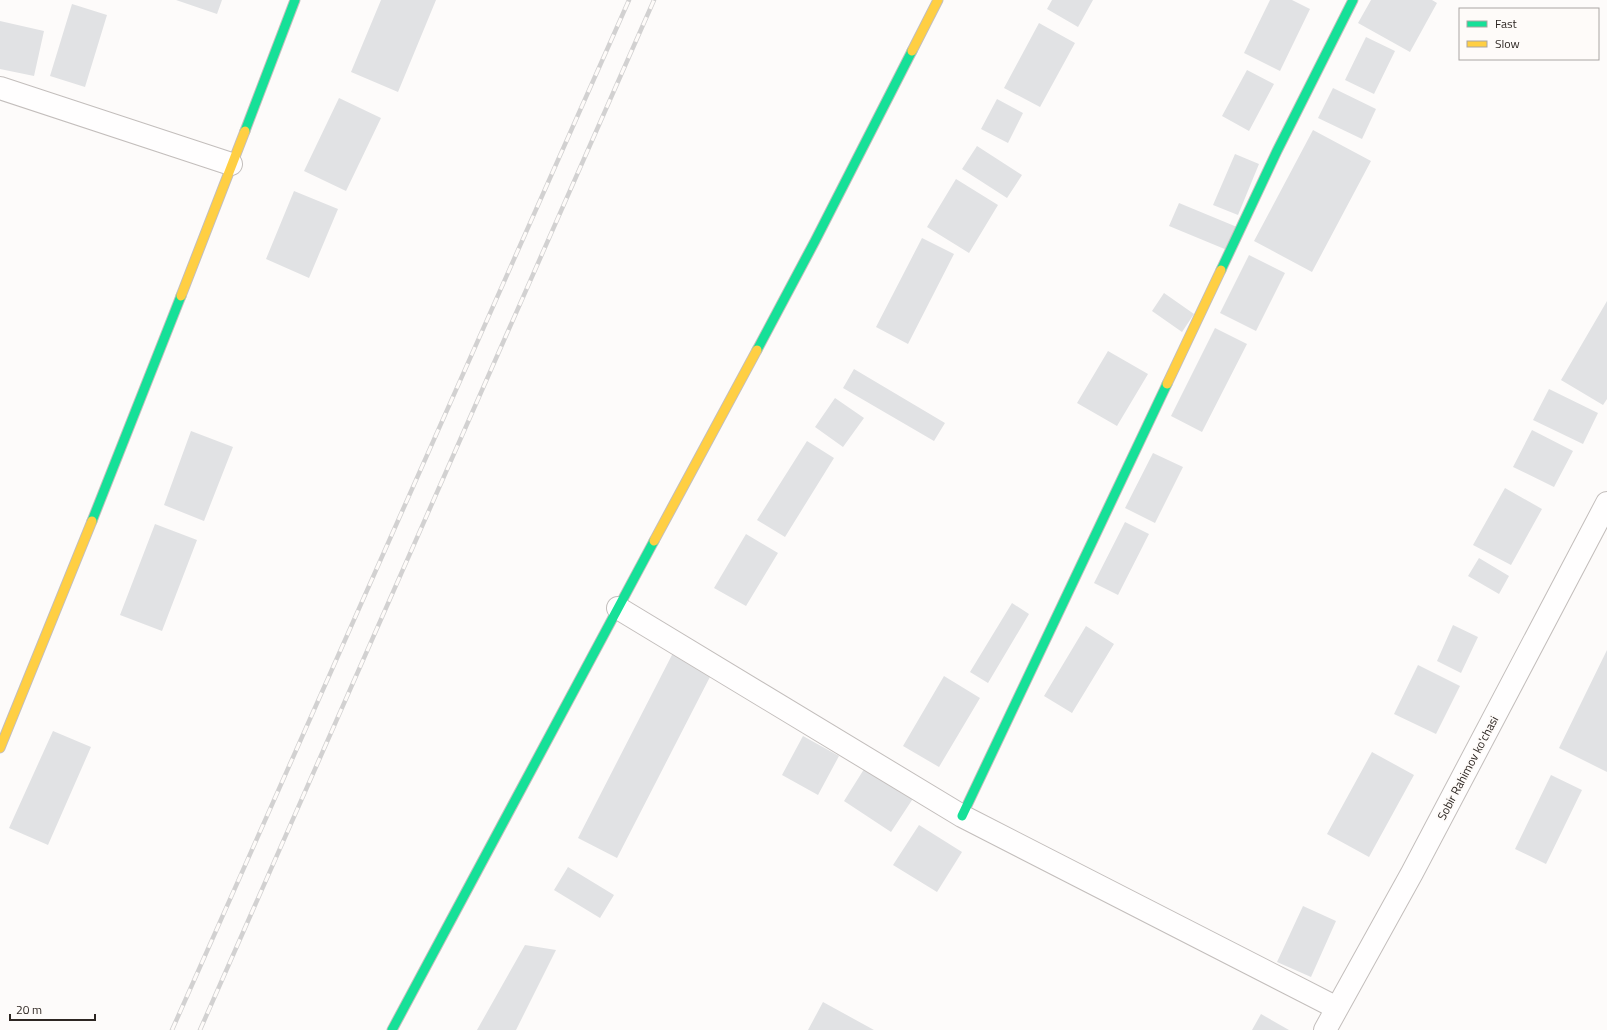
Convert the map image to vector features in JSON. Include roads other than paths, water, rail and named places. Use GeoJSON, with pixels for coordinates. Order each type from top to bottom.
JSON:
{"type":"FeatureCollection","features":[{"type":"Feature","properties":{"kind":"street"},"geometry":{"type":"LineString","coordinates":[[0,748],[125,440],[295,0]]}},
{"type":"Feature","properties":{"kind":"street"},"geometry":{"type":"LineString","coordinates":[[392,1030],[815,241],[938,0]]}},
{"type":"Feature","properties":{"kind":"street"},"geometry":{"type":"LineString","coordinates":[[962,816],[1277,151],[1353,0]]}},
{"type":"Feature","properties":{"kind":"street"},"geometry":{"type":"LineString","coordinates":[[0,88],[231,164]]}},
{"type":"Feature","properties":{"kind":"street","name":"Sobir Rahimov ko'chasi"},"geometry":{"type":"LineString","coordinates":[[1325,1030],[1412,873],[1607,503]]}},
{"type":"Feature","properties":{"kind":"street"},"geometry":{"type":"LineString","coordinates":[[618,608],[962,816],[1337,1008]]}},
{"type":"Feature","properties":{"kind":"railway"},"geometry":{"type":"LineString","coordinates":[[172,1030],[629,0]]}},
{"type":"Feature","properties":{"kind":"railway"},"geometry":{"type":"LineString","coordinates":[[200,1030],[654,0]]}}]}
